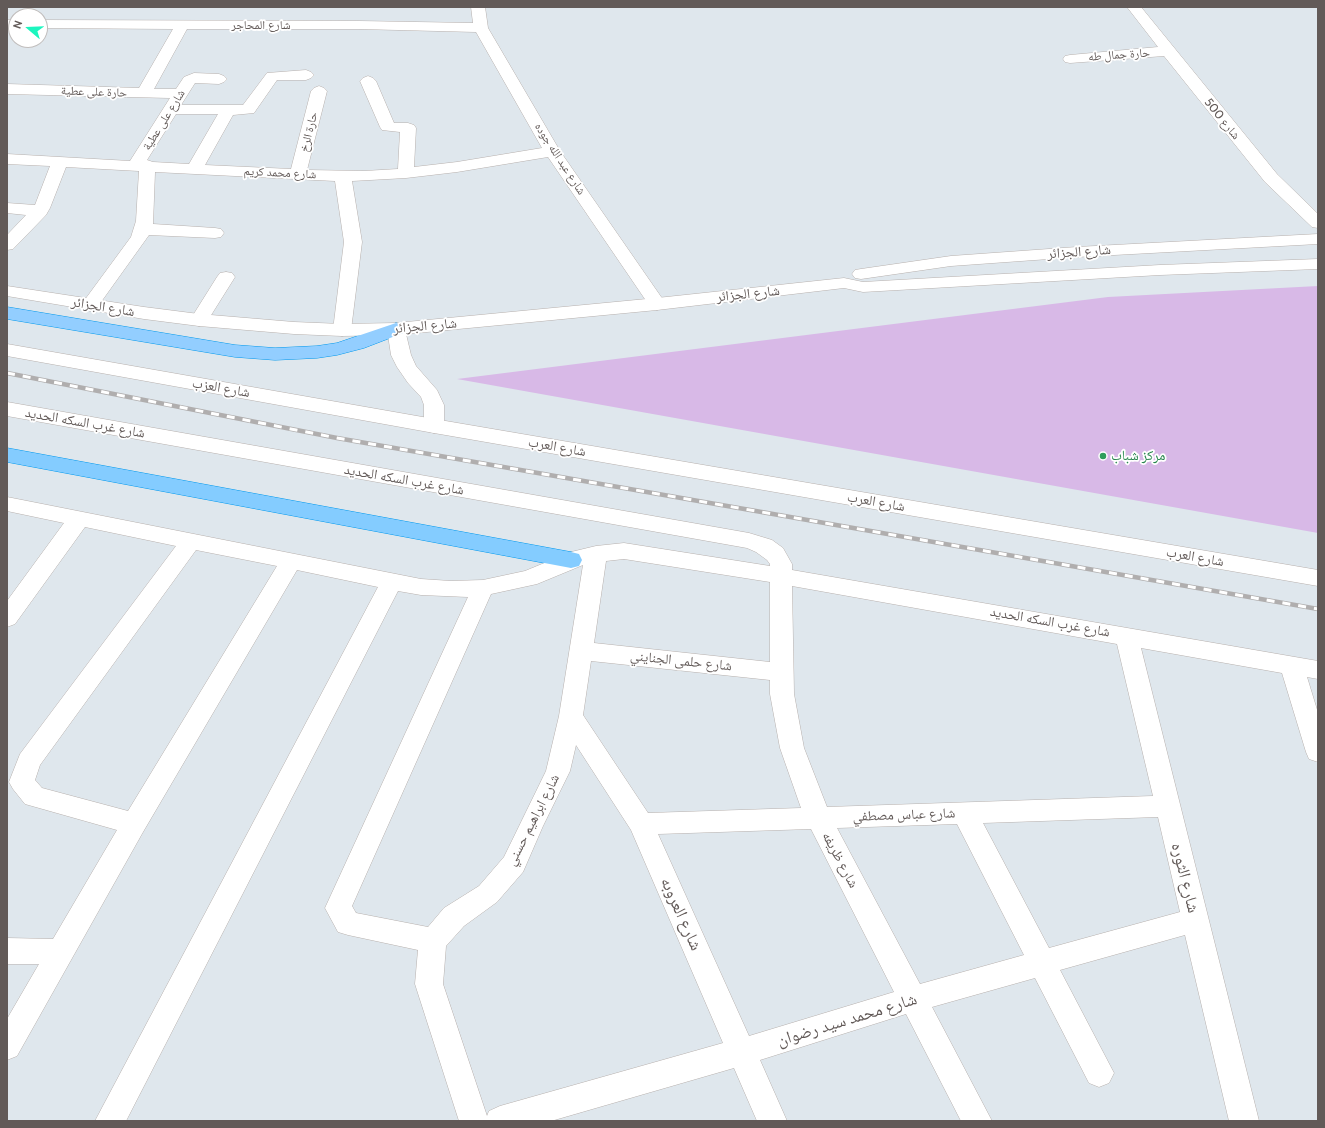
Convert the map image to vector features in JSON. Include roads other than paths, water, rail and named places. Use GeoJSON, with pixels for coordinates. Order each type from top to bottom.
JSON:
{"type":"FeatureCollection","features":[{"type":"Feature","properties":{"kind":"highway"},"geometry":{"type":"LineString","coordinates":[[7,313],[235,351],[275,354],[316,352],[337,349],[357,344],[396,330]]}},
{"type":"Feature","properties":{"kind":"highway"},"geometry":{"type":"LineString","coordinates":[[7,455],[571,560]]}},
{"type":"Feature","properties":{"kind":"street","name":"شارع عبد الله جوده"},"geometry":{"type":"LineString","coordinates":[[478,7],[481,28],[552,151],[657,304]]}},
{"type":"Feature","properties":{"kind":"street","name":"شارع 500"},"geometry":{"type":"LineString","coordinates":[[1134,7],[1271,178],[1318,223]]}},
{"type":"Feature","properties":{"kind":"street","name":"شارع المحاجر"},"geometry":{"type":"LineString","coordinates":[[48,17],[123,19],[182,25],[359,19],[481,28]]}},
{"type":"Feature","properties":{"kind":"street"},"geometry":{"type":"LineString","coordinates":[[144,93],[182,25]]}},
{"type":"Feature","properties":{"kind":"street","name":"حارة جمال طه"},"geometry":{"type":"LineString","coordinates":[[1070,59],[1168,51]]}},
{"type":"Feature","properties":{"kind":"street"},"geometry":{"type":"LineString","coordinates":[[172,109],[248,110],[272,76],[306,75]]}},
{"type":"Feature","properties":{"kind":"street","name":"شارع على عطية"},"geometry":{"type":"LineString","coordinates":[[90,305],[136,244],[143,229],[141,165],[180,94],[192,78],[219,79]]}},
{"type":"Feature","properties":{"kind":"street"},"geometry":{"type":"LineString","coordinates":[[368,81],[388,126],[408,128],[406,173]]}},
{"type":"Feature","properties":{"kind":"street","name":"حارة على عطية"},"geometry":{"type":"LineString","coordinates":[[7,89],[180,94]]}},
{"type":"Feature","properties":{"kind":"street","name":"حارة الرخ"},"geometry":{"type":"LineString","coordinates":[[298,174],[319,90]]}},
{"type":"Feature","properties":{"kind":"street"},"geometry":{"type":"LineString","coordinates":[[195,168],[228,110]]}},
{"type":"Feature","properties":{"kind":"street","name":"شارع محمد كريم"},"geometry":{"type":"LineString","coordinates":[[7,159],[343,176],[406,173],[552,151]]}},
{"type":"Feature","properties":{"kind":"street"},"geometry":{"type":"LineString","coordinates":[[7,244],[40,211],[60,161]]}},
{"type":"Feature","properties":{"kind":"street"},"geometry":{"type":"LineString","coordinates":[[342,330],[353,242],[343,176]]}},
{"type":"Feature","properties":{"kind":"street"},"geometry":{"type":"LineString","coordinates":[[7,208],[40,211]]}},
{"type":"Feature","properties":{"kind":"street"},"geometry":{"type":"LineString","coordinates":[[143,229],[215,233]]}},
{"type":"Feature","properties":{"kind":"street","name":"شارع الجزائر"},"geometry":{"type":"LineString","coordinates":[[844,283],[847,279],[858,274],[951,261],[1077,252],[1318,240]]}},
{"type":"Feature","properties":{"kind":"street","name":"شارع الجزائر"},"geometry":{"type":"LineString","coordinates":[[7,291],[90,305],[199,320],[294,328],[396,330],[657,304],[844,283],[864,287],[1160,270],[1318,264]]}},
{"type":"Feature","properties":{"kind":"street"},"geometry":{"type":"LineString","coordinates":[[199,320],[226,277]]}},
{"type":"Feature","properties":{"kind":"street"},"geometry":{"type":"LineString","coordinates":[[396,330],[401,355],[407,367],[415,379],[430,395],[434,404],[434,426]]}},
{"type":"Feature","properties":{"kind":"street","name":"شارع العزب"},"geometry":{"type":"LineString","coordinates":[[7,350],[434,426]]}},
{"type":"Feature","properties":{"kind":"street","name":"شارع غرب السكه الحديد"},"geometry":{"type":"LineString","coordinates":[[7,409],[749,541],[764,546],[775,554],[781,564],[782,576]]}},
{"type":"Feature","properties":{"kind":"street","name":"شارع العرب"},"geometry":{"type":"LineString","coordinates":[[434,426],[1318,578]]}},
{"type":"Feature","properties":{"kind":"street","name":"شارع غرب السكه الحديد"},"geometry":{"type":"LineString","coordinates":[[7,504],[421,587],[451,589],[483,588],[529,578],[571,560],[596,554],[624,552],[638,553],[782,576],[1318,670]]}},
{"type":"Feature","properties":{"kind":"street"},"geometry":{"type":"LineString","coordinates":[[7,618],[79,519]]}},
{"type":"Feature","properties":{"kind":"street"},"geometry":{"type":"LineString","coordinates":[[134,824],[34,796],[22,782],[29,761],[191,541]]}},
{"type":"Feature","properties":{"kind":"street","name":"شارع ابراهيم حسني"},"geometry":{"type":"LineString","coordinates":[[433,941],[454,917],[488,894],[514,864],[531,825],[558,772],[571,716],[596,554]]}},
{"type":"Feature","properties":{"kind":"street"},"geometry":{"type":"LineString","coordinates":[[7,1046],[134,824],[292,560]]}},
{"type":"Feature","properties":{"kind":"street","name":"شارع ظريفه"},"geometry":{"type":"LineString","coordinates":[[782,576],[782,694],[792,748],[818,818],[977,1121]]}},
{"type":"Feature","properties":{"kind":"street"},"geometry":{"type":"LineString","coordinates":[[110,1121],[392,581]]}},
{"type":"Feature","properties":{"kind":"street"},"geometry":{"type":"LineString","coordinates":[[474,1121],[429,984],[433,941],[348,923],[338,908],[343,892],[483,588]]}},
{"type":"Feature","properties":{"kind":"street","name":"شارع الثوره"},"geometry":{"type":"LineString","coordinates":[[1127,636],[1244,1121]]}},
{"type":"Feature","properties":{"kind":"street","name":"شارع حلمى الجنايني"},"geometry":{"type":"LineString","coordinates":[[581,651],[781,672]]}},
{"type":"Feature","properties":{"kind":"street"},"geometry":{"type":"LineString","coordinates":[[1291,665],[1318,752]]}},
{"type":"Feature","properties":{"kind":"street","name":"شارع العروبه"},"geometry":{"type":"LineString","coordinates":[[571,716],[641,824],[772,1121]]}},
{"type":"Feature","properties":{"kind":"street","name":"شارع عباس مصطفي"},"geometry":{"type":"LineString","coordinates":[[641,824],[1168,806]]}},
{"type":"Feature","properties":{"kind":"street"},"geometry":{"type":"LineString","coordinates":[[964,812],[1099,1073]]}},
{"type":"Feature","properties":{"kind":"street","name":"شارع محمد سيد رضوان"},"geometry":{"type":"LineString","coordinates":[[500,1121],[741,1052],[913,999],[1195,920]]}},
{"type":"Feature","properties":{"kind":"street"},"geometry":{"type":"LineString","coordinates":[[7,951],[60,952]]}},
{"type":"Feature","properties":{"kind":"railway"},"geometry":{"type":"LineString","coordinates":[[7,373],[337,438],[1318,609]]}},
{"type":"Feature","properties":{"kind":"place","name":"مركز شباب"},"geometry":{"type":"Point","coordinates":[1103,456]}}]}
